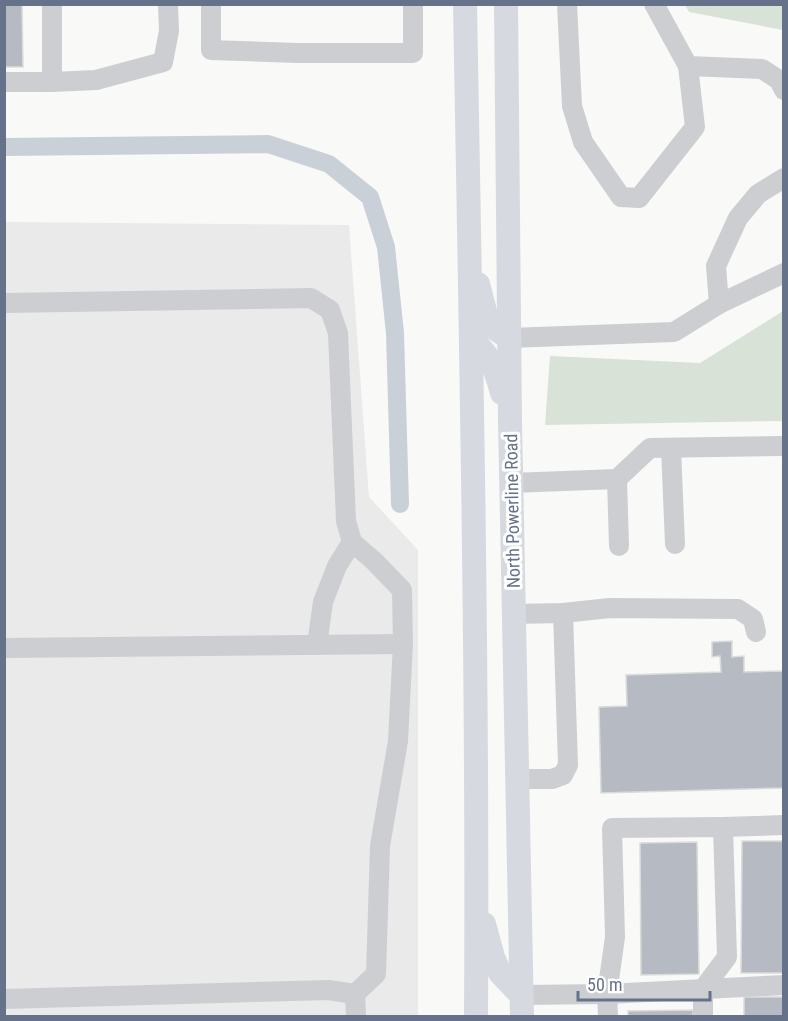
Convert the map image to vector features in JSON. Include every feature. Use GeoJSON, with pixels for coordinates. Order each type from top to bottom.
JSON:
{"type":"FeatureCollection","features":[{"type":"Feature","properties":{"kind":"main road"},"geometry":{"type":"LineString","coordinates":[[465,4],[471,338],[477,896],[476,1017]]}},
{"type":"Feature","properties":{"kind":"main road","name":"North Powerline Road"},"geometry":{"type":"LineString","coordinates":[[506,4],[510,422],[521,1006]]}},
{"type":"Feature","properties":{"kind":"main road"},"geometry":{"type":"LineString","coordinates":[[469,253],[486,315],[493,327],[509,338]]}},
{"type":"Feature","properties":{"kind":"main road"},"geometry":{"type":"LineString","coordinates":[[471,338],[486,353],[496,368],[510,422]]}},
{"type":"Feature","properties":{"kind":"main road"},"geometry":{"type":"LineString","coordinates":[[477,896],[493,957],[500,973],[521,1006]]}},
{"type":"Feature","properties":{"kind":"street"},"geometry":{"type":"LineString","coordinates":[[52,4],[52,82]]}},
{"type":"Feature","properties":{"kind":"street"},"geometry":{"type":"LineString","coordinates":[[4,82],[96,80],[163,62],[169,31],[168,4]]}},
{"type":"Feature","properties":{"kind":"street"},"geometry":{"type":"LineString","coordinates":[[211,4],[211,50],[414,53],[412,4]]}},
{"type":"Feature","properties":{"kind":"street"},"geometry":{"type":"LineString","coordinates":[[567,4],[572,106],[584,142],[621,197],[639,198],[695,128],[688,66],[654,4]]}},
{"type":"Feature","properties":{"kind":"street"},"geometry":{"type":"LineString","coordinates":[[688,66],[762,69],[779,80],[783,90]]}},
{"type":"Feature","properties":{"kind":"street"},"geometry":{"type":"LineString","coordinates":[[719,304],[716,266],[738,218],[758,194],[783,178]]}},
{"type":"Feature","properties":{"kind":"street"},"geometry":{"type":"LineString","coordinates":[[509,338],[674,332],[719,304],[783,273]]}},
{"type":"Feature","properties":{"kind":"street"},"geometry":{"type":"LineString","coordinates":[[4,303],[311,298],[330,310],[338,333],[345,520],[352,542],[375,561],[402,590],[404,644],[398,741],[380,846],[376,974],[355,994],[356,1017]]}},
{"type":"Feature","properties":{"kind":"street"},"geometry":{"type":"LineString","coordinates":[[511,483],[617,479],[650,447],[783,446]]}},
{"type":"Feature","properties":{"kind":"street"},"geometry":{"type":"LineString","coordinates":[[671,447],[675,544]]}},
{"type":"Feature","properties":{"kind":"street"},"geometry":{"type":"LineString","coordinates":[[617,479],[619,546]]}},
{"type":"Feature","properties":{"kind":"street"},"geometry":{"type":"LineString","coordinates":[[316,645],[323,602],[337,566],[352,542]]}},
{"type":"Feature","properties":{"kind":"street"},"geometry":{"type":"LineString","coordinates":[[514,614],[563,613],[610,608],[738,609],[753,619],[756,632]]}},
{"type":"Feature","properties":{"kind":"street"},"geometry":{"type":"LineString","coordinates":[[517,779],[552,779],[563,775],[568,765],[563,613]]}},
{"type":"Feature","properties":{"kind":"street"},"geometry":{"type":"LineString","coordinates":[[4,648],[404,644]]}},
{"type":"Feature","properties":{"kind":"street"},"geometry":{"type":"LineString","coordinates":[[608,1017],[607,994],[615,937],[612,828],[783,825]]}},
{"type":"Feature","properties":{"kind":"street"},"geometry":{"type":"LineString","coordinates":[[703,1017],[703,989],[727,957],[723,827]]}},
{"type":"Feature","properties":{"kind":"street"},"geometry":{"type":"LineString","coordinates":[[521,1006],[607,994],[783,985]]}},
{"type":"Feature","properties":{"kind":"street"},"geometry":{"type":"LineString","coordinates":[[4,999],[328,990],[355,994]]}},
{"type":"Feature","properties":{"kind":"shaded area"},"geometry":{"type":"Polygon","coordinates":[[[685,5],[783,5],[783,30],[689,12],[685,5]]]}},
{"type":"Feature","properties":{"kind":"shaded area"},"geometry":{"type":"Polygon","coordinates":[[[5,222],[349,225],[369,497],[418,550],[418,1016],[5,1016],[5,222]]]}},
{"type":"Feature","properties":{"kind":"shaded area"},"geometry":{"type":"Polygon","coordinates":[[[783,311],[783,421],[545,425],[550,356],[700,363],[783,311]]]}},
{"type":"Feature","properties":{"kind":"building"},"geometry":{"type":"Polygon","coordinates":[[[4,4],[22,4],[23,67],[4,67],[4,4]]]}},
{"type":"Feature","properties":{"kind":"building"},"geometry":{"type":"Polygon","coordinates":[[[732,641],[732,657],[744,656],[744,672],[784,671],[784,788],[601,793],[599,707],[627,706],[626,675],[721,672],[720,656],[712,657],[712,642],[732,641]]]}},
{"type":"Feature","properties":{"kind":"building"},"geometry":{"type":"Polygon","coordinates":[[[742,841],[784,841],[784,973],[741,973],[742,841]]]}},
{"type":"Feature","properties":{"kind":"building"},"geometry":{"type":"Polygon","coordinates":[[[697,842],[699,974],[641,975],[640,843],[697,842]]]}},
{"type":"Feature","properties":{"kind":"building"},"geometry":{"type":"Polygon","coordinates":[[[744,997],[784,997],[784,1016],[744,1016],[744,997]]]}},
{"type":"Feature","properties":{"kind":"building"},"geometry":{"type":"Polygon","coordinates":[[[693,1010],[693,1016],[628,1016],[628,1011],[693,1010]]]}},
{"type":"Feature","properties":{"kind":"waterway"},"geometry":{"type":"LineString","coordinates":[[4,147],[268,144],[329,164],[370,197],[386,247],[395,333],[400,504]]}}]}
